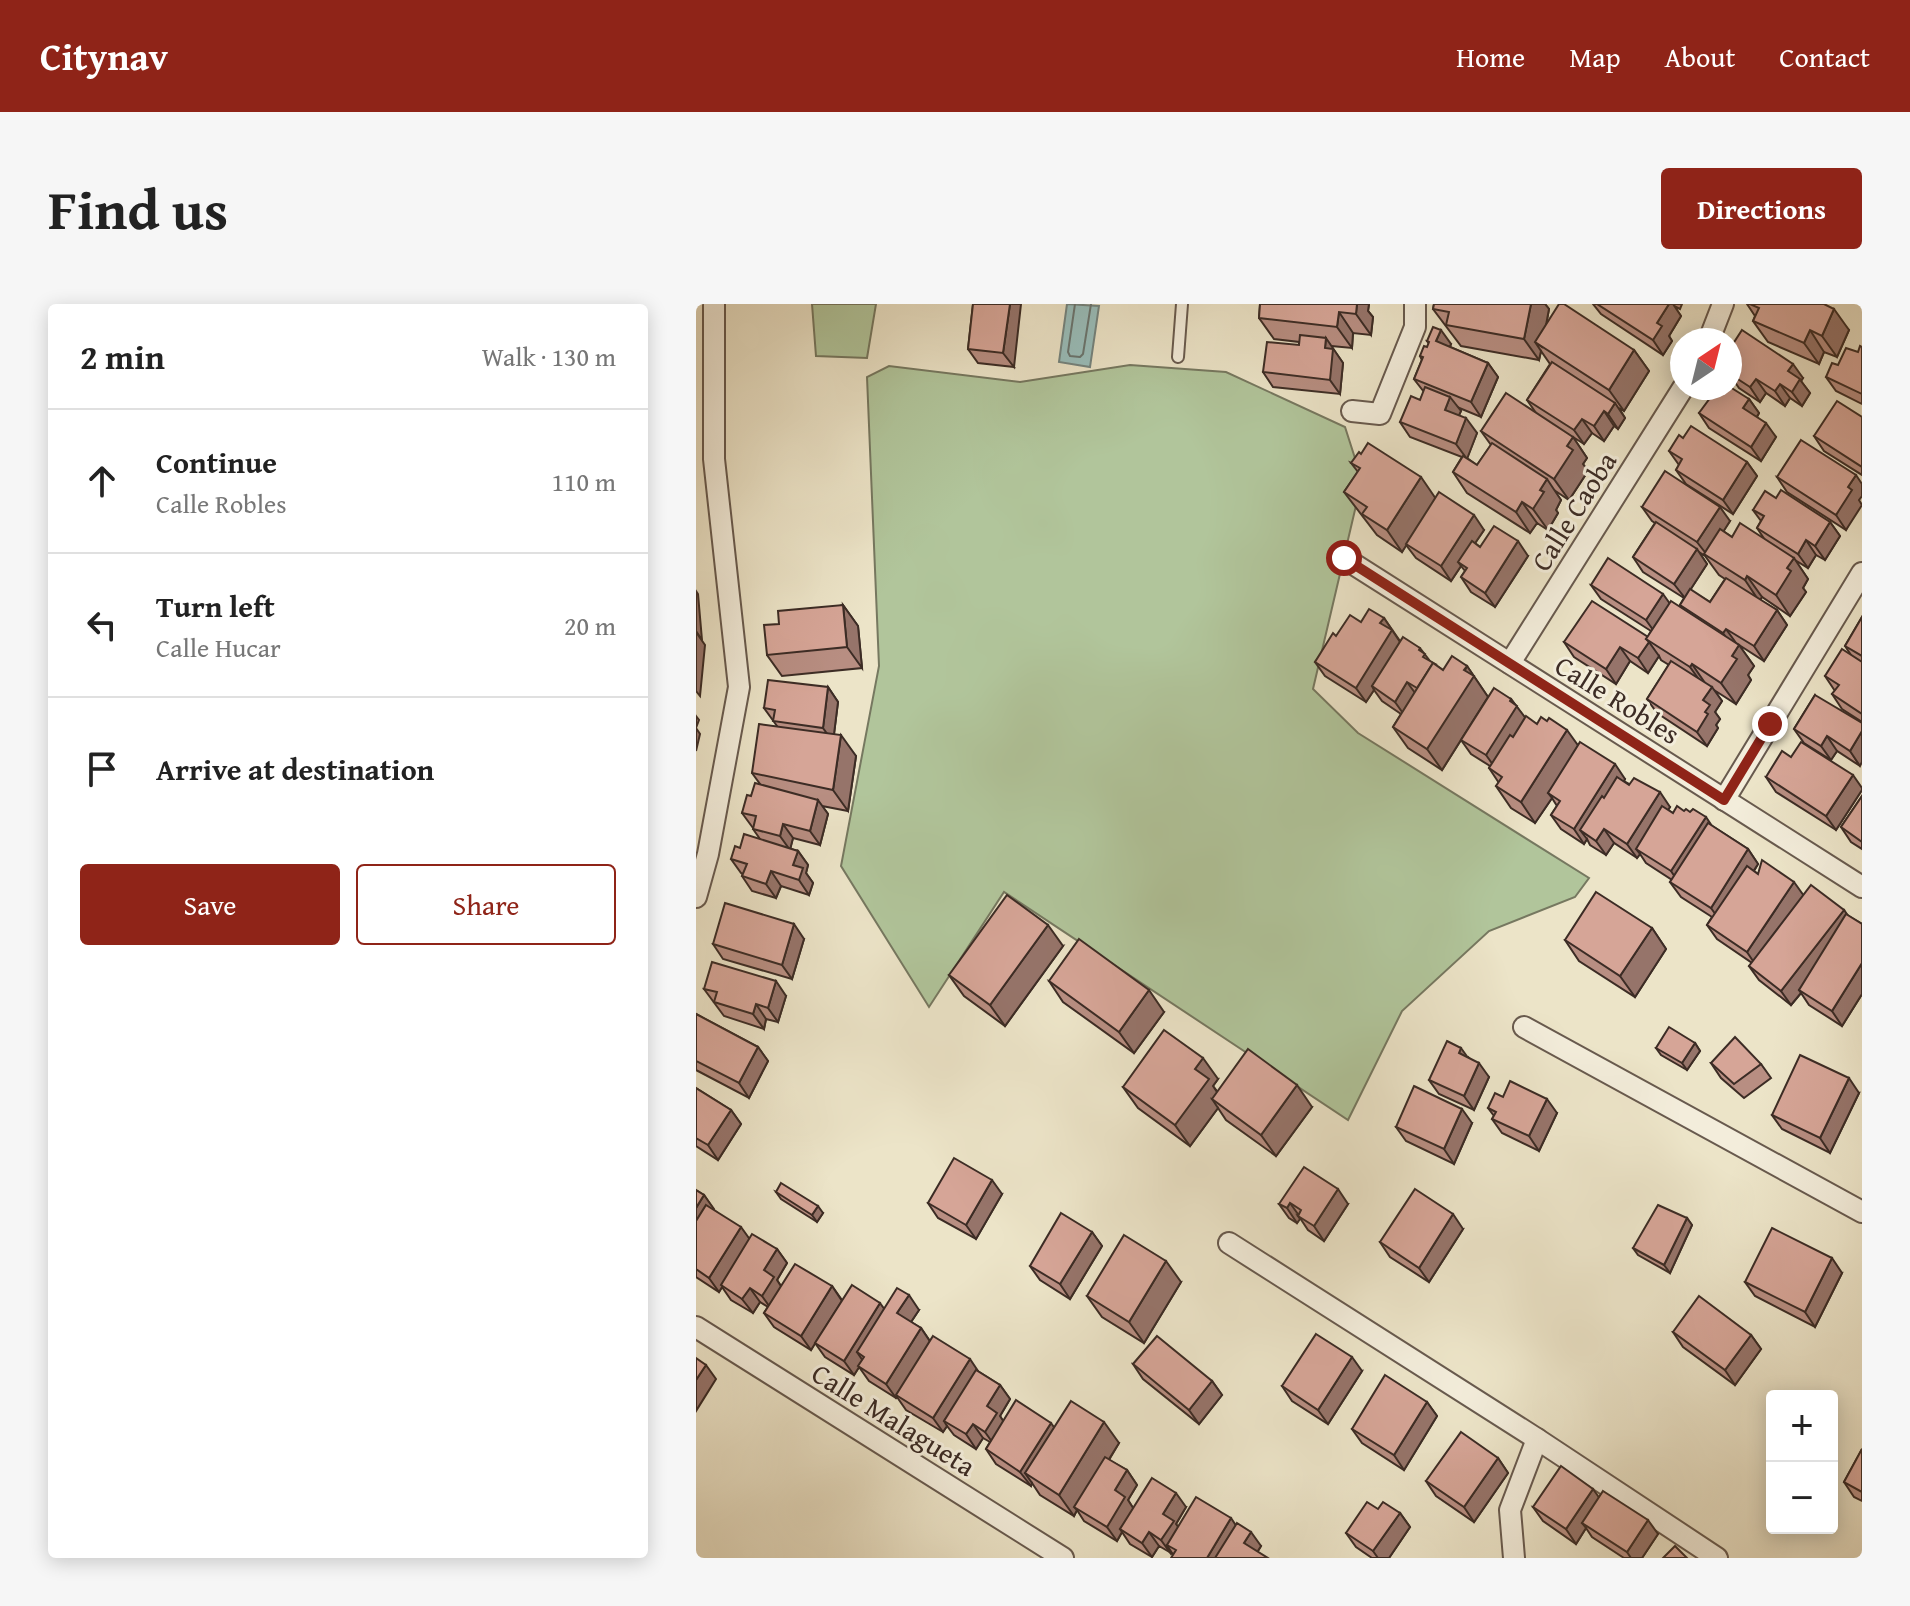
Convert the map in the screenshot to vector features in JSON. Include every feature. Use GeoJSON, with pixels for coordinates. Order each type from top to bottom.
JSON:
{"type":"FeatureCollection","features":[{"type":"Feature","properties":{"kind":"street"},"geometry":{"type":"LineString","coordinates":[[697,888],[708,854],[739,687],[714,459],[714,304]]}},
{"type":"Feature","properties":{"kind":"street"},"geometry":{"type":"LineString","coordinates":[[1352,411],[1380,414],[1415,327],[1415,304]]}},
{"type":"Feature","properties":{"kind":"street"},"geometry":{"type":"LineString","coordinates":[[1714,328],[1723,304]]}},
{"type":"Feature","properties":{"kind":"street","name":"Calle Caoba"},"geometry":{"type":"LineString","coordinates":[[1510,663],[1675,400]]}},
{"type":"Feature","properties":{"kind":"street","name":"Calle Robles"},"geometry":{"type":"LineString","coordinates":[[1344,558],[1862,887]]}},
{"type":"Feature","properties":{"kind":"street"},"geometry":{"type":"LineString","coordinates":[[1724,800],[1862,573]]}},
{"type":"Feature","properties":{"kind":"street"},"geometry":{"type":"LineString","coordinates":[[1524,1027],[1862,1212]]}},
{"type":"Feature","properties":{"kind":"street"},"geometry":{"type":"LineString","coordinates":[[1229,1243],[1717,1558]]}},
{"type":"Feature","properties":{"kind":"street","name":"Calle Malagueta"},"geometry":{"type":"LineString","coordinates":[[696,1327],[1063,1558]]}},
{"type":"Feature","properties":{"kind":"street"},"geometry":{"type":"LineString","coordinates":[[1514,1558],[1510,1510],[1537,1439]]}},
{"type":"Feature","properties":{"kind":"lane"},"geometry":{"type":"LineString","coordinates":[[1178,357],[1182,304]]}},
{"type":"Feature","properties":{"kind":"green space"},"geometry":{"type":"Polygon","coordinates":[[[812,304],[876,304],[867,358],[816,356],[812,304]]]}},
{"type":"Feature","properties":{"kind":"green space"},"geometry":{"type":"Polygon","coordinates":[[[1130,365],[1226,372],[1345,427],[1362,480],[1313,689],[1358,733],[1589,878],[1575,897],[1489,931],[1402,1011],[1348,1120],[1004,892],[929,1007],[841,866],[879,666],[867,377],[889,366],[1020,382],[1130,365]]]}},
{"type":"Feature","properties":{"kind":"water"},"geometry":{"type":"Polygon","coordinates":[[[1067,304],[1099,306],[1090,367],[1059,362],[1067,304]]]}},
{"type":"Feature","properties":{"kind":"building"},"geometry":{"type":"Polygon","coordinates":[[[973,304],[1010,304],[1003,353],[968,349],[973,304]]]}},
{"type":"Feature","properties":{"kind":"building"},"geometry":{"type":"Polygon","coordinates":[[[1260,304],[1357,304],[1356,314],[1339,312],[1337,327],[1259,318],[1260,304]]]}},
{"type":"Feature","properties":{"kind":"building"},"geometry":{"type":"Polygon","coordinates":[[[1434,304],[1531,304],[1524,339],[1446,325],[1449,312],[1433,309],[1434,304]]]}},
{"type":"Feature","properties":{"kind":"building"},"geometry":{"type":"Polygon","coordinates":[[[1559,304],[1564,304],[1634,350],[1609,390],[1535,342],[1559,304]]]}},
{"type":"Feature","properties":{"kind":"building"},"geometry":{"type":"Polygon","coordinates":[[[1597,304],[1669,304],[1657,323],[1662,326],[1653,340],[1597,304]]]}},
{"type":"Feature","properties":{"kind":"building"},"geometry":{"type":"Polygon","coordinates":[[[1750,304],[1824,304],[1834,309],[1822,336],[1810,330],[1804,343],[1753,321],[1759,308],[1750,304]]]}},
{"type":"Feature","properties":{"kind":"building"},"geometry":{"type":"Polygon","coordinates":[[[1433,327],[1441,330],[1436,341],[1488,363],[1471,402],[1414,379],[1433,327]]]}},
{"type":"Feature","properties":{"kind":"building"},"geometry":{"type":"Polygon","coordinates":[[[1742,330],[1793,364],[1788,371],[1800,379],[1792,392],[1780,384],[1775,391],[1756,379],[1750,387],[1742,382],[1742,330]]]}},
{"type":"Feature","properties":{"kind":"building"},"geometry":{"type":"Polygon","coordinates":[[[1300,335],[1326,338],[1325,348],[1333,349],[1330,380],[1263,372],[1267,342],[1299,345],[1300,335]]]}},
{"type":"Feature","properties":{"kind":"building"},"geometry":{"type":"Polygon","coordinates":[[[1860,346],[1862,394],[1826,377],[1832,363],[1838,365],[1846,348],[1858,352],[1860,346]]]}},
{"type":"Feature","properties":{"kind":"building"},"geometry":{"type":"Polygon","coordinates":[[[1552,362],[1615,403],[1608,414],[1604,411],[1594,426],[1582,419],[1574,430],[1527,400],[1552,362]]]}},
{"type":"Feature","properties":{"kind":"building"},"geometry":{"type":"Polygon","coordinates":[[[1425,387],[1450,397],[1445,410],[1466,418],[1456,444],[1400,422],[1411,396],[1420,400],[1425,387]]]}},
{"type":"Feature","properties":{"kind":"building"},"geometry":{"type":"Polygon","coordinates":[[[1506,393],[1573,437],[1567,446],[1573,450],[1554,479],[1481,431],[1506,393]]]}},
{"type":"Feature","properties":{"kind":"building"},"geometry":{"type":"Polygon","coordinates":[[[1742,395],[1749,399],[1743,408],[1766,423],[1751,447],[1699,413],[1709,400],[1742,400],[1742,395]]]}},
{"type":"Feature","properties":{"kind":"building"},"geometry":{"type":"Polygon","coordinates":[[[1837,401],[1862,417],[1862,467],[1814,436],[1837,401]]]}},
{"type":"Feature","properties":{"kind":"building"},"geometry":{"type":"Polygon","coordinates":[[[1691,426],[1747,462],[1723,500],[1676,470],[1682,459],[1669,451],[1679,435],[1683,438],[1691,426]]]}},
{"type":"Feature","properties":{"kind":"building"},"geometry":{"type":"Polygon","coordinates":[[[1801,440],[1856,475],[1848,487],[1852,490],[1836,515],[1777,477],[1801,440]]]}},
{"type":"Feature","properties":{"kind":"building"},"geometry":{"type":"Polygon","coordinates":[[[1368,443],[1421,477],[1387,530],[1362,514],[1367,507],[1344,492],[1360,468],[1351,463],[1368,443]]]}},
{"type":"Feature","properties":{"kind":"building"},"geometry":{"type":"Polygon","coordinates":[[[1492,443],[1547,479],[1540,490],[1544,492],[1533,509],[1522,502],[1516,512],[1453,472],[1463,456],[1477,465],[1492,443]]]}},
{"type":"Feature","properties":{"kind":"building"},"geometry":{"type":"Polygon","coordinates":[[[1665,471],[1720,507],[1697,542],[1642,507],[1665,471]]]}},
{"type":"Feature","properties":{"kind":"building"},"geometry":{"type":"Polygon","coordinates":[[[1781,490],[1830,522],[1815,546],[1806,540],[1798,554],[1757,528],[1764,516],[1753,510],[1765,491],[1776,498],[1781,490]]]}},
{"type":"Feature","properties":{"kind":"building"},"geometry":{"type":"Polygon","coordinates":[[[1439,492],[1474,515],[1441,566],[1406,544],[1439,492]]]}},
{"type":"Feature","properties":{"kind":"building"},"geometry":{"type":"Polygon","coordinates":[[[1656,522],[1697,549],[1674,584],[1633,557],[1656,522]]]}},
{"type":"Feature","properties":{"kind":"building"},"geometry":{"type":"Polygon","coordinates":[[[1740,523],[1794,558],[1787,568],[1791,571],[1776,595],[1704,554],[1720,529],[1732,537],[1740,523]]]}},
{"type":"Feature","properties":{"kind":"building"},"geometry":{"type":"Polygon","coordinates":[[[1494,526],[1518,541],[1485,593],[1461,577],[1467,568],[1458,562],[1472,541],[1480,547],[1494,526]]]}},
{"type":"Feature","properties":{"kind":"building"},"geometry":{"type":"Polygon","coordinates":[[[1608,558],[1663,594],[1646,620],[1591,585],[1608,558]]]}},
{"type":"Feature","properties":{"kind":"building"},"geometry":{"type":"Polygon","coordinates":[[[1726,578],[1777,610],[1754,646],[1726,629],[1723,633],[1680,605],[1690,589],[1710,602],[1726,578]]]}},
{"type":"Feature","properties":{"kind":"building"},"geometry":{"type":"Polygon","coordinates":[[[1592,601],[1648,637],[1649,642],[1638,658],[1620,647],[1606,669],[1564,642],[1592,601]]]}},
{"type":"Feature","properties":{"kind":"building"},"geometry":{"type":"Polygon","coordinates":[[[1671,601],[1739,645],[1732,656],[1737,659],[1721,683],[1646,639],[1671,601]]]}},
{"type":"Feature","properties":{"kind":"building"},"geometry":{"type":"Polygon","coordinates":[[[843,605],[847,647],[767,655],[764,625],[779,624],[778,611],[843,605]]]}},
{"type":"Feature","properties":{"kind":"building"},"geometry":{"type":"Polygon","coordinates":[[[1369,609],[1384,618],[1380,623],[1392,630],[1356,688],[1315,662],[1333,633],[1336,636],[1350,615],[1361,622],[1369,609]]]}},
{"type":"Feature","properties":{"kind":"building"},"geometry":{"type":"Polygon","coordinates":[[[1862,617],[1862,656],[1845,646],[1862,617]]]}},
{"type":"Feature","properties":{"kind":"building"},"geometry":{"type":"Polygon","coordinates":[[[1403,637],[1420,648],[1425,654],[1423,657],[1437,665],[1433,663],[1417,688],[1407,682],[1395,702],[1372,686],[1403,637]]]}},
{"type":"Feature","properties":{"kind":"building"},"geometry":{"type":"Polygon","coordinates":[[[1842,649],[1862,662],[1862,714],[1832,694],[1839,685],[1825,676],[1842,649]]]}},
{"type":"Feature","properties":{"kind":"building"},"geometry":{"type":"Polygon","coordinates":[[[1452,656],[1467,666],[1464,670],[1474,676],[1427,749],[1393,727],[1433,663],[1443,670],[1452,656]]]}},
{"type":"Feature","properties":{"kind":"building"},"geometry":{"type":"Polygon","coordinates":[[[1671,661],[1712,687],[1703,700],[1710,705],[1705,712],[1708,714],[1697,732],[1647,699],[1671,661]]]}},
{"type":"Feature","properties":{"kind":"building"},"geometry":{"type":"Polygon","coordinates":[[[768,680],[828,687],[823,728],[773,721],[775,710],[764,708],[768,680]]]}},
{"type":"Feature","properties":{"kind":"building"},"geometry":{"type":"Polygon","coordinates":[[[1494,688],[1517,706],[1486,755],[1461,740],[1494,688]]]}},
{"type":"Feature","properties":{"kind":"building"},"geometry":{"type":"Polygon","coordinates":[[[1815,695],[1862,723],[1862,731],[1850,751],[1827,736],[1821,746],[1794,729],[1815,695]]]}},
{"type":"Feature","properties":{"kind":"building"},"geometry":{"type":"Polygon","coordinates":[[[1526,716],[1537,724],[1541,717],[1547,721],[1549,718],[1567,730],[1521,802],[1496,786],[1502,777],[1489,768],[1526,716]]]}},
{"type":"Feature","properties":{"kind":"building"},"geometry":{"type":"Polygon","coordinates":[[[759,724],[841,735],[833,790],[752,773],[759,724]]]}},
{"type":"Feature","properties":{"kind":"building"},"geometry":{"type":"Polygon","coordinates":[[[1580,742],[1615,764],[1574,829],[1551,815],[1560,801],[1548,793],[1580,742]]]}},
{"type":"Feature","properties":{"kind":"building"},"geometry":{"type":"Polygon","coordinates":[[[1801,742],[1853,775],[1826,816],[1766,777],[1782,751],[1791,757],[1801,742]]]}},
{"type":"Feature","properties":{"kind":"building"},"geometry":{"type":"Polygon","coordinates":[[[1617,777],[1629,785],[1634,778],[1660,792],[1627,844],[1604,829],[1596,841],[1580,830],[1617,777]]]}},
{"type":"Feature","properties":{"kind":"building"},"geometry":{"type":"Polygon","coordinates":[[[755,783],[818,800],[810,831],[783,824],[780,836],[753,829],[756,816],[742,813],[747,795],[751,796],[755,783]]]}},
{"type":"Feature","properties":{"kind":"building"},"geometry":{"type":"Polygon","coordinates":[[[1862,796],[1862,842],[1841,827],[1862,796]]]}},
{"type":"Feature","properties":{"kind":"building"},"geometry":{"type":"Polygon","coordinates":[[[1662,806],[1673,813],[1677,806],[1684,811],[1693,809],[1706,817],[1671,871],[1636,849],[1662,806]]]}},
{"type":"Feature","properties":{"kind":"building"},"geometry":{"type":"Polygon","coordinates":[[[1708,823],[1748,849],[1711,908],[1670,882],[1708,823]]]}},
{"type":"Feature","properties":{"kind":"building"},"geometry":{"type":"Polygon","coordinates":[[[744,834],[798,851],[793,865],[803,868],[799,880],[771,871],[766,884],[742,876],[747,864],[731,859],[735,846],[740,848],[744,834]]]}},
{"type":"Feature","properties":{"kind":"building"},"geometry":{"type":"Polygon","coordinates":[[[1762,860],[1794,882],[1747,952],[1707,925],[1747,866],[1758,874],[1762,860]]]}},
{"type":"Feature","properties":{"kind":"building"},"geometry":{"type":"Polygon","coordinates":[[[1811,885],[1844,910],[1781,991],[1749,966],[1811,885]]]}},
{"type":"Feature","properties":{"kind":"building"},"geometry":{"type":"Polygon","coordinates":[[[1596,892],[1652,928],[1620,976],[1565,940],[1596,892]]]}},
{"type":"Feature","properties":{"kind":"building"},"geometry":{"type":"Polygon","coordinates":[[[1007,895],[1048,925],[990,1005],[949,975],[1007,895]]]}},
{"type":"Feature","properties":{"kind":"building"},"geometry":{"type":"Polygon","coordinates":[[[725,903],[794,924],[782,965],[713,944],[725,903]]]}},
{"type":"Feature","properties":{"kind":"building"},"geometry":{"type":"Polygon","coordinates":[[[1846,914],[1862,924],[1862,963],[1832,1011],[1799,990],[1846,914]]]}},
{"type":"Feature","properties":{"kind":"building"},"geometry":{"type":"Polygon","coordinates":[[[1079,939],[1149,990],[1119,1032],[1049,981],[1079,939]]]}},
{"type":"Feature","properties":{"kind":"building"},"geometry":{"type":"Polygon","coordinates":[[[712,962],[776,981],[768,1008],[756,1004],[753,1014],[714,1002],[717,992],[704,989],[712,962]]]}},
{"type":"Feature","properties":{"kind":"building"},"geometry":{"type":"Polygon","coordinates":[[[696,1014],[758,1047],[739,1083],[696,1061],[696,1014]]]}},
{"type":"Feature","properties":{"kind":"building"},"geometry":{"type":"Polygon","coordinates":[[[1669,1027],[1695,1043],[1682,1063],[1656,1048],[1669,1027]]]}},
{"type":"Feature","properties":{"kind":"building"},"geometry":{"type":"Polygon","coordinates":[[[1164,1030],[1203,1058],[1195,1069],[1209,1079],[1175,1125],[1123,1087],[1164,1030]]]}},
{"type":"Feature","properties":{"kind":"building"},"geometry":{"type":"Polygon","coordinates":[[[1735,1037],[1761,1064],[1734,1084],[1711,1063],[1735,1037]]]}},
{"type":"Feature","properties":{"kind":"building"},"geometry":{"type":"Polygon","coordinates":[[[1447,1041],[1461,1048],[1459,1053],[1479,1063],[1464,1096],[1429,1080],[1447,1041]]]}},
{"type":"Feature","properties":{"kind":"building"},"geometry":{"type":"Polygon","coordinates":[[[1248,1049],[1297,1085],[1261,1135],[1212,1099],[1248,1049]]]}},
{"type":"Feature","properties":{"kind":"building"},"geometry":{"type":"Polygon","coordinates":[[[1800,1055],[1849,1078],[1820,1138],[1772,1115],[1800,1055]]]}},
{"type":"Feature","properties":{"kind":"building"},"geometry":{"type":"Polygon","coordinates":[[[1510,1081],[1547,1099],[1529,1136],[1492,1119],[1496,1112],[1488,1108],[1495,1093],[1503,1097],[1510,1081]]]}},
{"type":"Feature","properties":{"kind":"building"},"geometry":{"type":"Polygon","coordinates":[[[1414,1086],[1462,1109],[1444,1149],[1396,1127],[1414,1086]]]}},
{"type":"Feature","properties":{"kind":"building"},"geometry":{"type":"Polygon","coordinates":[[[696,1088],[731,1110],[708,1145],[696,1138],[696,1088]]]}},
{"type":"Feature","properties":{"kind":"building"},"geometry":{"type":"Polygon","coordinates":[[[954,1158],[992,1180],[966,1225],[928,1203],[954,1158]]]}},
{"type":"Feature","properties":{"kind":"building"},"geometry":{"type":"Polygon","coordinates":[[[1304,1167],[1338,1189],[1314,1226],[1298,1216],[1301,1210],[1290,1203],[1287,1208],[1279,1204],[1304,1167]]]}},
{"type":"Feature","properties":{"kind":"building"},"geometry":{"type":"Polygon","coordinates":[[[781,1183],[818,1206],[812,1215],[776,1192],[781,1183]]]}},
{"type":"Feature","properties":{"kind":"building"},"geometry":{"type":"Polygon","coordinates":[[[1415,1189],[1453,1214],[1419,1268],[1380,1242],[1415,1189]]]}},
{"type":"Feature","properties":{"kind":"building"},"geometry":{"type":"Polygon","coordinates":[[[696,1190],[704,1195],[696,1208],[696,1190]]]}},
{"type":"Feature","properties":{"kind":"building"},"geometry":{"type":"Polygon","coordinates":[[[706,1205],[741,1227],[709,1278],[696,1269],[696,1221],[706,1205]]]}},
{"type":"Feature","properties":{"kind":"building"},"geometry":{"type":"Polygon","coordinates":[[[1658,1205],[1687,1218],[1664,1265],[1633,1248],[1658,1205]]]}},
{"type":"Feature","properties":{"kind":"building"},"geometry":{"type":"Polygon","coordinates":[[[1061,1213],[1092,1232],[1060,1284],[1030,1266],[1061,1213]]]}},
{"type":"Feature","properties":{"kind":"building"},"geometry":{"type":"Polygon","coordinates":[[[1772,1228],[1832,1258],[1805,1312],[1745,1282],[1772,1228]]]}},
{"type":"Feature","properties":{"kind":"building"},"geometry":{"type":"Polygon","coordinates":[[[752,1234],[777,1249],[764,1270],[774,1277],[762,1296],[750,1288],[742,1299],[721,1285],[752,1234]]]}},
{"type":"Feature","properties":{"kind":"building"},"geometry":{"type":"Polygon","coordinates":[[[1124,1235],[1166,1261],[1129,1322],[1087,1296],[1124,1235]]]}},
{"type":"Feature","properties":{"kind":"building"},"geometry":{"type":"Polygon","coordinates":[[[795,1264],[832,1286],[801,1336],[764,1313],[795,1264]]]}},
{"type":"Feature","properties":{"kind":"building"},"geometry":{"type":"Polygon","coordinates":[[[852,1285],[880,1303],[844,1361],[815,1343],[852,1285]]]}},
{"type":"Feature","properties":{"kind":"building"},"geometry":{"type":"Polygon","coordinates":[[[897,1288],[909,1295],[897,1313],[921,1328],[886,1384],[858,1366],[864,1357],[857,1352],[897,1288]]]}},
{"type":"Feature","properties":{"kind":"building"},"geometry":{"type":"Polygon","coordinates":[[[1699,1296],[1751,1335],[1725,1370],[1673,1332],[1699,1296]]]}},
{"type":"Feature","properties":{"kind":"building"},"geometry":{"type":"Polygon","coordinates":[[[1316,1334],[1352,1357],[1318,1410],[1282,1386],[1316,1334]]]}},
{"type":"Feature","properties":{"kind":"building"},"geometry":{"type":"Polygon","coordinates":[[[933,1336],[970,1359],[933,1418],[896,1395],[933,1336]]]}},
{"type":"Feature","properties":{"kind":"building"},"geometry":{"type":"Polygon","coordinates":[[[1157,1336],[1212,1381],[1189,1410],[1133,1364],[1157,1336]]]}},
{"type":"Feature","properties":{"kind":"building"},"geometry":{"type":"Polygon","coordinates":[[[696,1358],[706,1365],[696,1380],[696,1358]]]}},
{"type":"Feature","properties":{"kind":"building"},"geometry":{"type":"Polygon","coordinates":[[[976,1370],[1000,1385],[987,1406],[997,1413],[985,1432],[973,1424],[966,1434],[944,1421],[976,1370]]]}},
{"type":"Feature","properties":{"kind":"building"},"geometry":{"type":"Polygon","coordinates":[[[1385,1375],[1427,1402],[1394,1455],[1352,1429],[1385,1375]]]}},
{"type":"Feature","properties":{"kind":"building"},"geometry":{"type":"Polygon","coordinates":[[[1016,1400],[1051,1423],[1020,1472],[986,1449],[1016,1400]]]}},
{"type":"Feature","properties":{"kind":"building"},"geometry":{"type":"Polygon","coordinates":[[[1071,1401],[1104,1422],[1059,1495],[1025,1473],[1071,1401]]]}},
{"type":"Feature","properties":{"kind":"building"},"geometry":{"type":"Polygon","coordinates":[[[1461,1432],[1498,1458],[1464,1507],[1426,1481],[1461,1432]]]}},
{"type":"Feature","properties":{"kind":"building"},"geometry":{"type":"Polygon","coordinates":[[[1862,1449],[1862,1492],[1844,1482],[1862,1449]]]}},
{"type":"Feature","properties":{"kind":"building"},"geometry":{"type":"Polygon","coordinates":[[[1105,1457],[1127,1470],[1115,1490],[1125,1497],[1107,1527],[1074,1507],[1105,1457]]]}},
{"type":"Feature","properties":{"kind":"building"},"geometry":{"type":"Polygon","coordinates":[[[1561,1466],[1593,1489],[1566,1529],[1533,1507],[1561,1466]]]}},
{"type":"Feature","properties":{"kind":"building"},"geometry":{"type":"Polygon","coordinates":[[[1152,1478],[1176,1493],[1163,1514],[1174,1521],[1161,1540],[1149,1532],[1142,1543],[1120,1529],[1152,1478]]]}},
{"type":"Feature","properties":{"kind":"building"},"geometry":{"type":"Polygon","coordinates":[[[1603,1491],[1648,1520],[1627,1552],[1582,1523],[1603,1491]]]}},
{"type":"Feature","properties":{"kind":"building"},"geometry":{"type":"Polygon","coordinates":[[[1196,1497],[1231,1518],[1207,1558],[1171,1558],[1176,1550],[1167,1545],[1196,1497]]]}},
{"type":"Feature","properties":{"kind":"building"},"geometry":{"type":"Polygon","coordinates":[[[1367,1502],[1378,1509],[1383,1502],[1400,1513],[1373,1551],[1346,1533],[1367,1502]]]}},
{"type":"Feature","properties":{"kind":"building"},"geometry":{"type":"Polygon","coordinates":[[[1237,1523],[1251,1532],[1244,1543],[1268,1558],[1215,1558],[1237,1523]]]}},
{"type":"Feature","properties":{"kind":"building"},"geometry":{"type":"Polygon","coordinates":[[[1675,1546],[1687,1558],[1663,1558],[1675,1546]]]}},
{"type":"Feature","properties":{"kind":"route"},"geometry":{"type":"LineString","coordinates":[[1344,558],[1724,800],[1770,724]]}}]}
